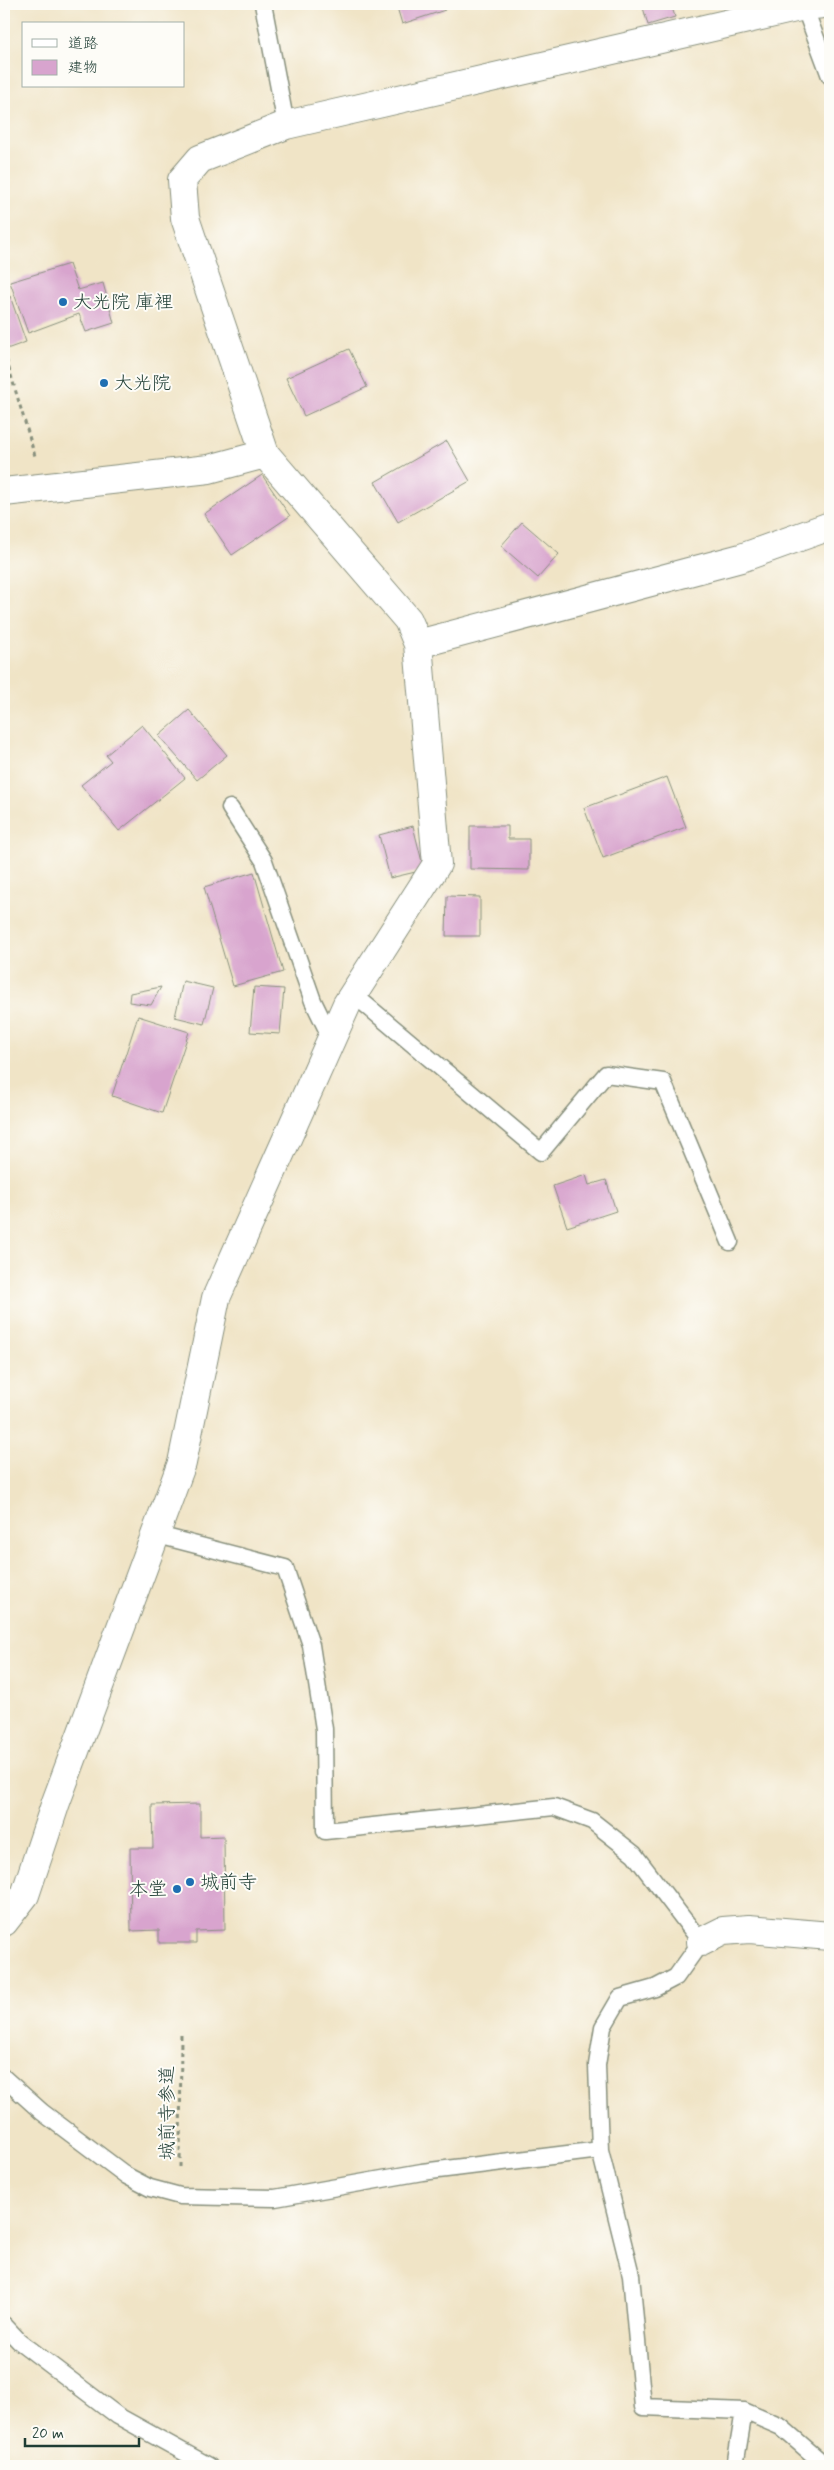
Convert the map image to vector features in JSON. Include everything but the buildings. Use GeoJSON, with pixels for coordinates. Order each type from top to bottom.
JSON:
{"type":"FeatureCollection","features":[{"type":"Feature","properties":{"kind":"street"},"geometry":{"type":"LineString","coordinates":[[4,1922],[25,1896],[56,1802],[154,1534],[182,1463],[216,1298],[353,994],[437,864],[418,644],[408,620],[265,454],[249,413],[185,218],[182,180],[200,159],[286,125],[814,5]]}},
{"type":"Feature","properties":{"kind":"street"},"geometry":{"type":"LineString","coordinates":[[4,492],[209,470],[265,454]]}},
{"type":"Feature","properties":{"kind":"street"},"geometry":{"type":"LineString","coordinates":[[418,644],[741,558],[830,526]]}},
{"type":"Feature","properties":{"kind":"street"},"geometry":{"type":"LineString","coordinates":[[701,1942],[723,1931],[749,1929],[830,1936]]}},
{"type":"Feature","properties":{"kind":"lane"},"geometry":{"type":"LineString","coordinates":[[264,4],[286,125]]}},
{"type":"Feature","properties":{"kind":"lane"},"geometry":{"type":"LineString","coordinates":[[814,5],[830,76]]}},
{"type":"Feature","properties":{"kind":"lane"},"geometry":{"type":"LineString","coordinates":[[230,808],[264,861],[313,1001],[332,1040]]}},
{"type":"Feature","properties":{"kind":"lane"},"geometry":{"type":"LineString","coordinates":[[353,994],[541,1152],[606,1074],[663,1082],[730,1242]]}},
{"type":"Feature","properties":{"kind":"lane"},"geometry":{"type":"LineString","coordinates":[[154,1534],[285,1568],[311,1645],[324,1730],[325,1831],[554,1807],[592,1821],[634,1854],[701,1942],[676,1977],[655,1988],[620,1998],[602,2027],[597,2065],[600,2150],[631,2275],[643,2407],[744,2411],[781,2427],[826,2466]]}},
{"type":"Feature","properties":{"kind":"lane"},"geometry":{"type":"LineString","coordinates":[[4,2078],[42,2112],[127,2176],[150,2188],[180,2196],[275,2198],[422,2172],[600,2150]]}},
{"type":"Feature","properties":{"kind":"lane"},"geometry":{"type":"LineString","coordinates":[[4,2325],[19,2341],[118,2416],[209,2466]]}},
{"type":"Feature","properties":{"kind":"lane"},"geometry":{"type":"LineString","coordinates":[[735,2466],[744,2411]]}},
{"type":"Feature","properties":{"kind":"path"},"geometry":{"type":"LineString","coordinates":[[4,352],[44,488]]}},
{"type":"Feature","properties":{"kind":"path","name":"城前寺参道"},"geometry":{"type":"LineString","coordinates":[[180,2196],[181,2031]]}},
{"type":"Feature","properties":{"kind":"place","name":"大光院 庫裡"},"geometry":{"type":"Point","coordinates":[63,302]}},
{"type":"Feature","properties":{"kind":"place","name":"大光院"},"geometry":{"type":"Point","coordinates":[104,383]}},
{"type":"Feature","properties":{"kind":"place","name":"城前寺"},"geometry":{"type":"Point","coordinates":[190,1882]}},
{"type":"Feature","properties":{"kind":"place","name":"本堂"},"geometry":{"type":"Point","coordinates":[177,1889]}}]}
